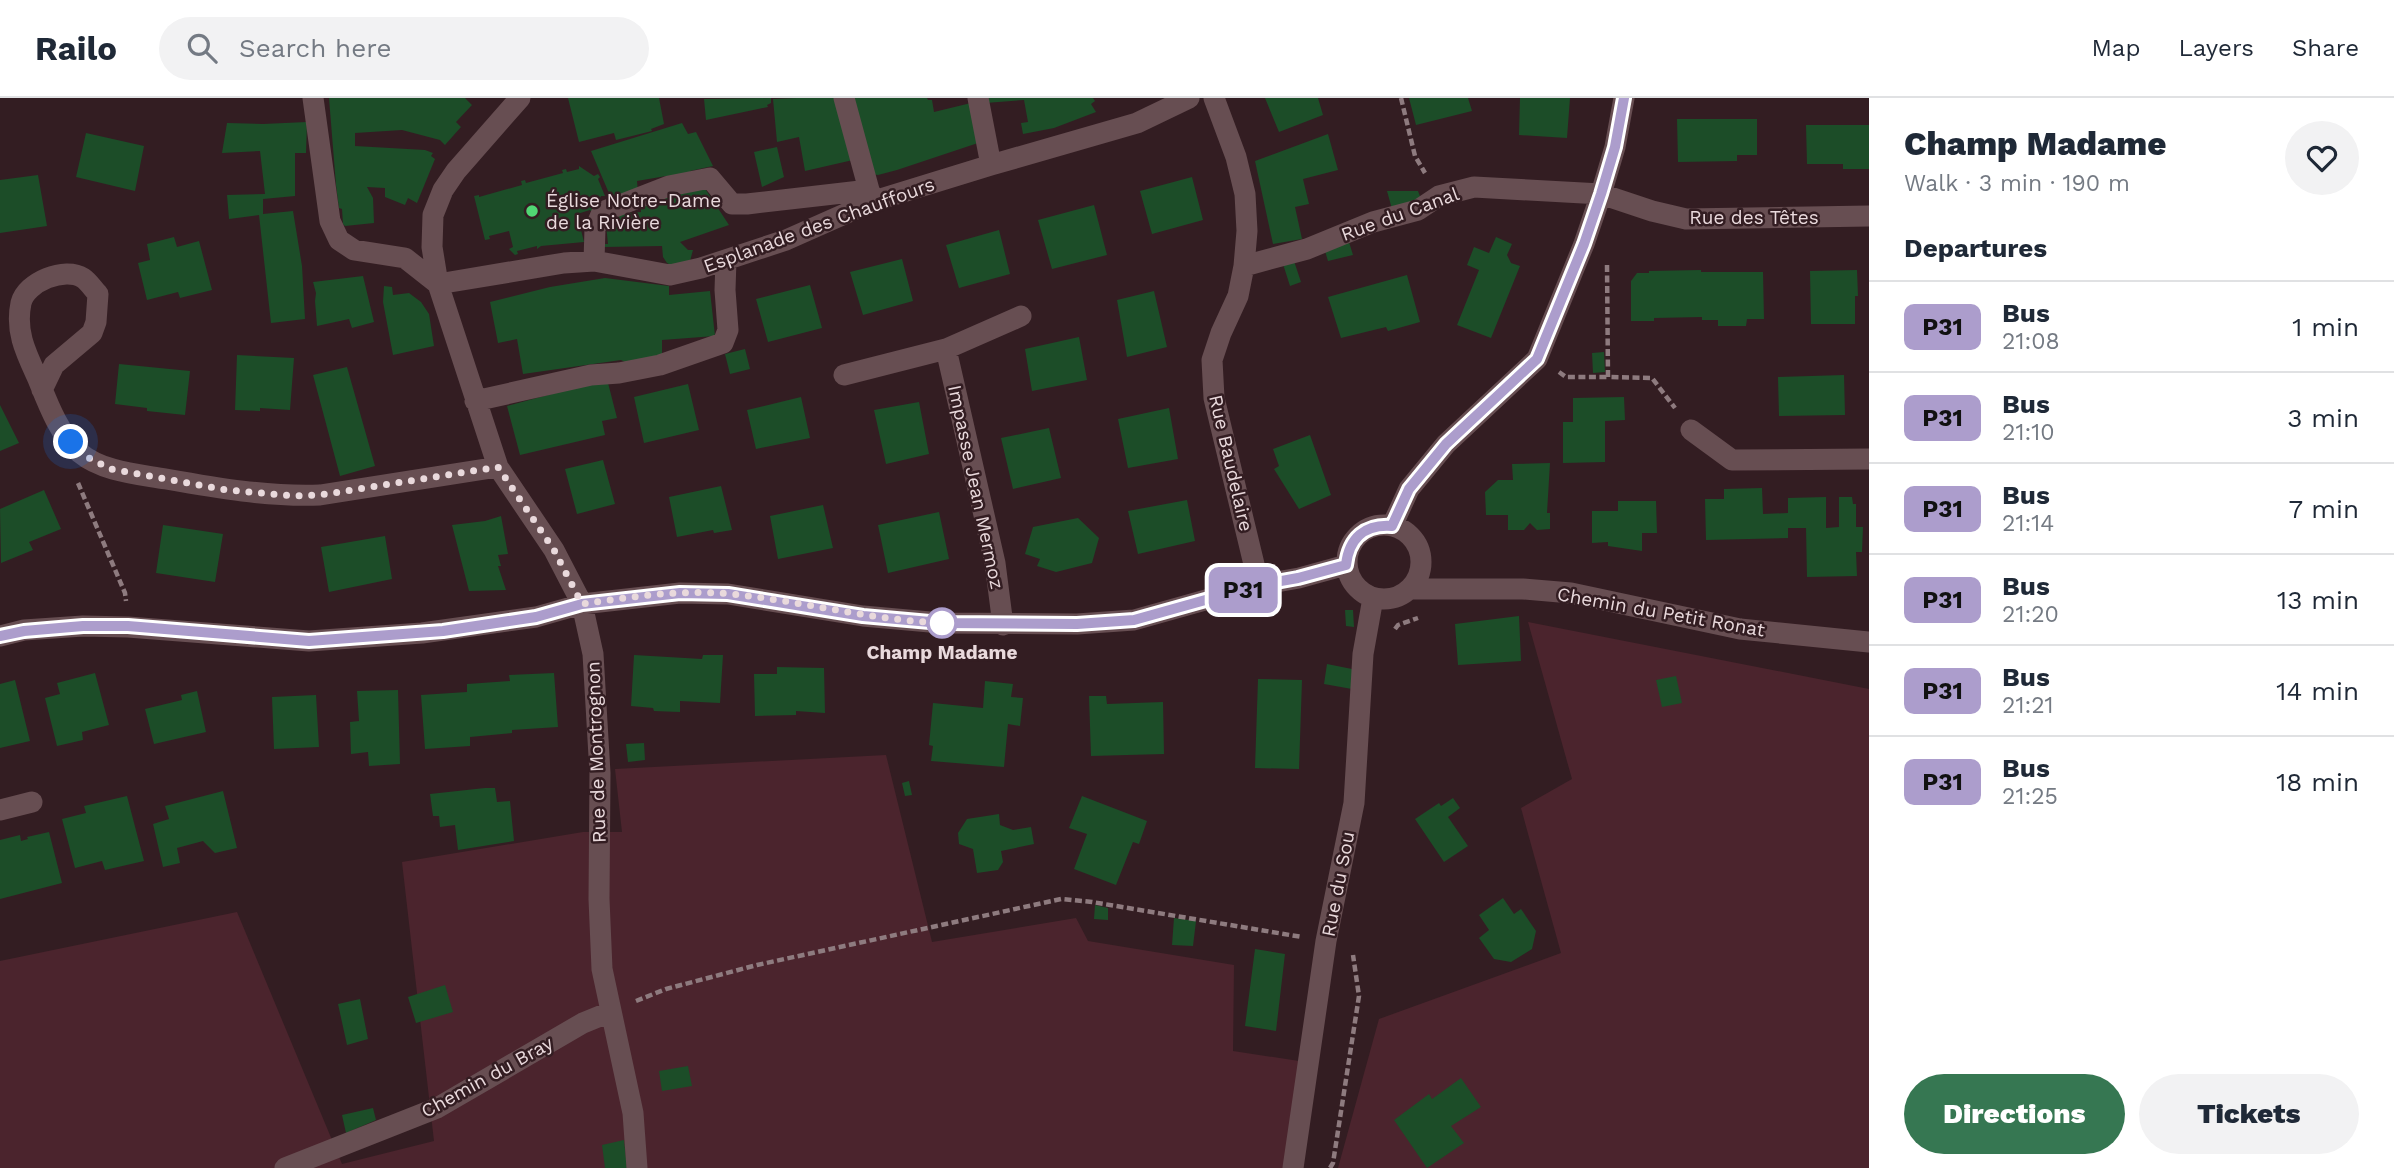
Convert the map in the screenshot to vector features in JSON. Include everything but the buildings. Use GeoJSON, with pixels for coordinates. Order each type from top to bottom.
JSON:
{"type":"FeatureCollection","features":[{"type":"Feature","properties":{"kind":"street"},"geometry":{"type":"LineString","coordinates":[[313,98],[330,221],[339,240],[354,250],[405,258],[438,284]]}},
{"type":"Feature","properties":{"kind":"street","name":"Rue de Montrognon"},"geometry":{"type":"LineString","coordinates":[[520,98],[456,171],[443,190],[433,215],[432,247],[438,284],[498,467],[554,550],[582,604],[593,654],[596,686],[600,774],[601,969],[633,1113],[637,1168]]}},
{"type":"Feature","properties":{"kind":"street"},"geometry":{"type":"LineString","coordinates":[[594,261],[595,229],[602,212],[669,186],[710,178],[732,204],[871,196],[844,98]]}},
{"type":"Feature","properties":{"kind":"street"},"geometry":{"type":"LineString","coordinates":[[978,98],[991,165]]}},
{"type":"Feature","properties":{"kind":"street","name":"Esplanade des Chauffours"},"geometry":{"type":"LineString","coordinates":[[438,284],[564,263],[594,261],[670,275],[786,240],[871,196],[1138,123],[1189,98]]}},
{"type":"Feature","properties":{"kind":"street","name":"Rue Baudelaire"},"geometry":{"type":"LineString","coordinates":[[1214,98],[1236,157],[1245,194],[1247,231],[1238,296],[1220,333],[1212,360],[1214,398],[1259,585]]}},
{"type":"Feature","properties":{"kind":"street"},"geometry":{"type":"LineString","coordinates":[[1392,526],[1409,489],[1446,444],[1537,359],[1584,244],[1601,194],[1615,147],[1623,98]]}},
{"type":"Feature","properties":{"kind":"street","name":"Rue du Canal"},"geometry":{"type":"LineString","coordinates":[[1244,266],[1307,248],[1373,222],[1418,210],[1439,196],[1474,187],[1601,194]]}},
{"type":"Feature","properties":{"kind":"street","name":"Rue des Têtes"},"geometry":{"type":"LineString","coordinates":[[1601,194],[1686,219],[1869,216]]}},
{"type":"Feature","properties":{"kind":"street"},"geometry":{"type":"LineString","coordinates":[[475,401],[591,375],[660,365],[723,343],[728,330],[726,260]]}},
{"type":"Feature","properties":{"kind":"street"},"geometry":{"type":"LineString","coordinates":[[42,390],[54,365],[92,333],[96,322],[98,294],[83,277],[62,274],[41,280],[22,297],[20,337],[42,390],[61,431],[81,454],[111,469],[227,490],[295,496],[320,495],[498,467]]}},
{"type":"Feature","properties":{"kind":"street"},"geometry":{"type":"LineString","coordinates":[[844,375],[946,349],[1021,316]]}},
{"type":"Feature","properties":{"kind":"street","name":"Impasse Jean Mermoz"},"geometry":{"type":"LineString","coordinates":[[946,349],[995,563],[1003,625]]}},
{"type":"Feature","properties":{"kind":"street"},"geometry":{"type":"LineString","coordinates":[[1691,430],[1732,460],[1869,459]]}},
{"type":"Feature","properties":{"kind":"street"},"geometry":{"type":"LineString","coordinates":[[1392,526],[1403,530],[1418,546],[1422,568],[1411,589],[1393,599],[1373,598],[1354,586],[1346,565],[1352,543],[1359,534],[1369,528],[1392,526]]}},
{"type":"Feature","properties":{"kind":"street"},"geometry":{"type":"LineString","coordinates":[[0,636],[83,626],[128,626],[309,641],[422,633],[485,625],[536,617],[582,604],[680,593],[728,594],[863,616],[941,623],[1077,624],[1134,620],[1259,585],[1346,565]]}},
{"type":"Feature","properties":{"kind":"street","name":"Chemin du Petit Ronat"},"geometry":{"type":"LineString","coordinates":[[1411,589],[1523,589],[1571,593],[1729,627],[1869,642]]}},
{"type":"Feature","properties":{"kind":"street","name":"Rue du Sou"},"geometry":{"type":"LineString","coordinates":[[1293,1168],[1326,941],[1354,803],[1363,654],[1373,598]]}},
{"type":"Feature","properties":{"kind":"street"},"geometry":{"type":"LineString","coordinates":[[0,810],[32,802]]}},
{"type":"Feature","properties":{"kind":"street","name":"Chemin du Bray"},"geometry":{"type":"LineString","coordinates":[[285,1168],[437,1108],[583,1023],[610,1012]]}},
{"type":"Feature","properties":{"kind":"path"},"geometry":{"type":"LineString","coordinates":[[1401,98],[1415,156],[1439,196]]}},
{"type":"Feature","properties":{"kind":"path"},"geometry":{"type":"LineString","coordinates":[[1584,244],[1607,260],[1608,377]]}},
{"type":"Feature","properties":{"kind":"path"},"geometry":{"type":"LineString","coordinates":[[1537,359],[1566,377],[1653,378],[1691,430]]}},
{"type":"Feature","properties":{"kind":"path"},"geometry":{"type":"LineString","coordinates":[[81,454],[76,474],[79,489],[125,593],[128,626]]}},
{"type":"Feature","properties":{"kind":"path"},"geometry":{"type":"LineString","coordinates":[[610,1012],[666,989],[757,965],[1061,899],[1326,941]]}},
{"type":"Feature","properties":{"kind":"shaded area"},"geometry":{"type":"Polygon","coordinates":[[[1528,622],[1869,689],[1869,1168],[1338,1168],[1379,1019],[1561,953],[1521,808],[1572,779],[1528,622]]]}},
{"type":"Feature","properties":{"kind":"shaded area"},"geometry":{"type":"Polygon","coordinates":[[[886,755],[932,942],[1076,918],[1088,941],[1234,965],[1233,1051],[1299,1061],[1284,1168],[0,1168],[0,961],[237,912],[342,1164],[434,1141],[402,862],[583,832],[622,832],[615,769],[886,755]]]}},
{"type":"Feature","properties":{"kind":"bus line","name":"P31"},"geometry":{"type":"LineString","coordinates":[[0,636],[83,626],[128,626],[309,641],[443,631],[536,617],[582,604],[680,593],[764,598],[863,616],[941,623],[1077,624],[1134,620],[1259,585],[1346,565],[1352,543],[1359,534],[1381,525],[1392,526],[1409,489],[1446,444],[1537,359],[1584,244],[1601,194],[1615,147],[1624,98]]}},
{"type":"Feature","properties":{"kind":"place","name":"Église Notre-Dame de la Rivière"},"geometry":{"type":"Point","coordinates":[532,211]}},
{"type":"Feature","properties":{"kind":"place","name":"Champ Madame"},"geometry":{"type":"Point","coordinates":[942,623]}},
{"type":"Feature","properties":{"kind":"route"},"geometry":{"type":"LineString","coordinates":[[71,442],[81,454],[111,469],[227,490],[295,496],[320,495],[498,467],[554,550],[582,604],[680,593],[728,594],[863,616],[942,623]]}}]}
